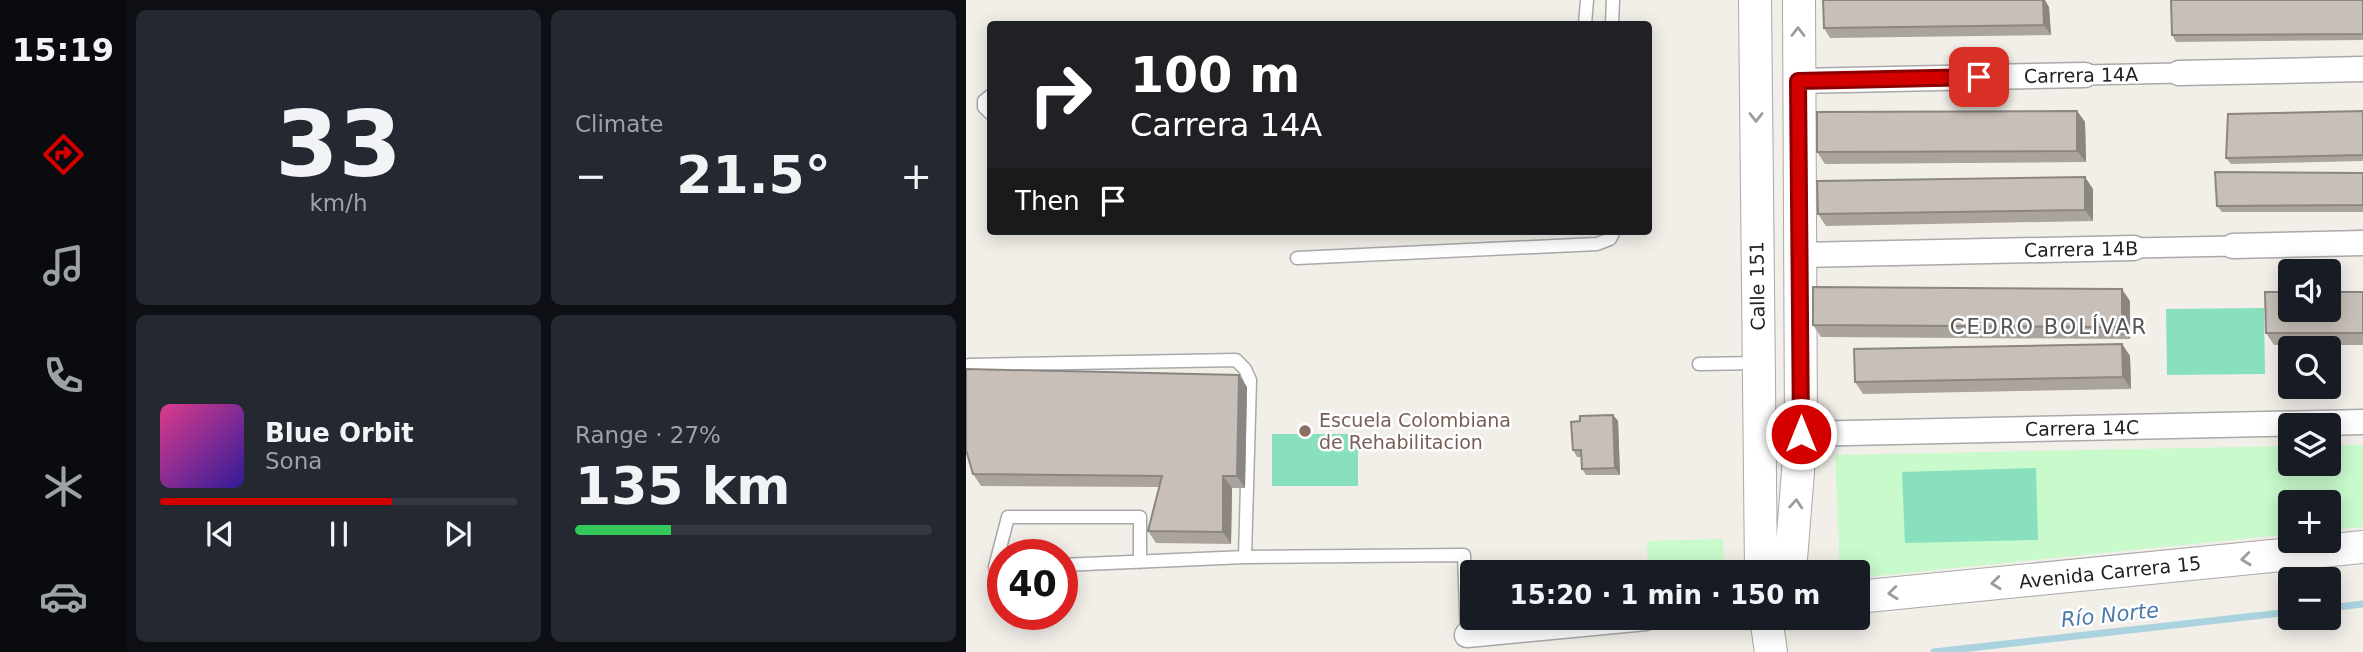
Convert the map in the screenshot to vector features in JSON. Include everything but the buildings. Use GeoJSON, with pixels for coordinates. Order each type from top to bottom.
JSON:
{"type":"FeatureCollection","features":[{"type":"Feature","properties":{"kind":"street","name":"Calle 151"},"geometry":{"type":"LineString","coordinates":[[1755,0],[1761,560]]}},
{"type":"Feature","properties":{"kind":"street"},"geometry":{"type":"LineString","coordinates":[[1791,560],[1801,434],[1798,0]]}},
{"type":"Feature","properties":{"kind":"street","name":"Carrera 14A"},"geometry":{"type":"LineString","coordinates":[[1798,81],[2363,69]]}},
{"type":"Feature","properties":{"kind":"street","name":"Carrera 14B"},"geometry":{"type":"LineString","coordinates":[[1800,255],[2363,243]]}},
{"type":"Feature","properties":{"kind":"street","name":"Carrera 14C"},"geometry":{"type":"LineString","coordinates":[[1801,434],[2363,422]]}},
{"type":"Feature","properties":{"kind":"street","name":"Avenida Carrera 15"},"geometry":{"type":"LineString","coordinates":[[1870,596],[2363,547]]}},
{"type":"Feature","properties":{"kind":"street"},"geometry":{"type":"LineString","coordinates":[[1467,635],[1520,630]]}},
{"type":"Feature","properties":{"kind":"street"},"geometry":{"type":"LineString","coordinates":[[1768,630],[1771,652]]}},
{"type":"Feature","properties":{"kind":"street"},"geometry":{"type":"LineString","coordinates":[[1781,652],[1784,630]]}},
{"type":"Feature","properties":{"kind":"lane"},"geometry":{"type":"LineString","coordinates":[[1585,21],[1587,0]]}},
{"type":"Feature","properties":{"kind":"lane"},"geometry":{"type":"LineString","coordinates":[[1612,21],[1613,0]]}},
{"type":"Feature","properties":{"kind":"lane"},"geometry":{"type":"LineString","coordinates":[[1297,258],[1597,244],[1612,235]]}},
{"type":"Feature","properties":{"kind":"lane"},"geometry":{"type":"LineString","coordinates":[[969,365],[1236,360],[1245,369],[1250,380],[1245,557]]}},
{"type":"Feature","properties":{"kind":"lane"},"geometry":{"type":"LineString","coordinates":[[1699,364],[1758,363]]}},
{"type":"Feature","properties":{"kind":"lane"},"geometry":{"type":"LineString","coordinates":[[1002,539],[1008,517],[1140,517],[1140,562]]}},
{"type":"Feature","properties":{"kind":"lane"},"geometry":{"type":"LineString","coordinates":[[1078,564],[1245,557],[1464,555],[1467,635]]}},
{"type":"Feature","properties":{"kind":"green space"},"geometry":{"type":"Polygon","coordinates":[[[2264,308],[2265,374],[2167,375],[2166,309],[2264,308]]]}},
{"type":"Feature","properties":{"kind":"green space"},"geometry":{"type":"Polygon","coordinates":[[[1272,434],[1358,434],[1358,486],[1272,486],[1272,434]]]}},
{"type":"Feature","properties":{"kind":"green space"},"geometry":{"type":"Polygon","coordinates":[[[2341,445],[2363,445],[2363,527],[2341,529],[2341,490],[2278,490],[2278,535],[1870,577],[1870,560],[1839,560],[1835,455],[2278,446],[2278,476],[2341,476],[2341,445]]]}},
{"type":"Feature","properties":{"kind":"green space"},"geometry":{"type":"Polygon","coordinates":[[[2036,468],[2038,540],[1905,543],[1902,472],[2036,468]]]}},
{"type":"Feature","properties":{"kind":"green space"},"geometry":{"type":"Polygon","coordinates":[[[1723,539],[1724,560],[1648,560],[1647,541],[1723,539]]]}},
{"type":"Feature","properties":{"kind":"waterway","name":"Río Norte"},"geometry":{"type":"LineString","coordinates":[[2341,607],[2363,604]]}},
{"type":"Feature","properties":{"kind":"waterway","name":"Río Norte"},"geometry":{"type":"LineString","coordinates":[[1934,652],[2278,613]]}},
{"type":"Feature","properties":{"kind":"place","name":"Escuela Colombiana de Rehabilitacion"},"geometry":{"type":"Point","coordinates":[1305,431]}},
{"type":"Feature","properties":{"kind":"district","name":"CEDRO BOLÍVAR"},"geometry":{"type":"Point","coordinates":[2049,327]}},
{"type":"Feature","properties":{"kind":"route"},"geometry":{"type":"LineString","coordinates":[[1801,434],[1798,81],[1979,77]]}}]}
